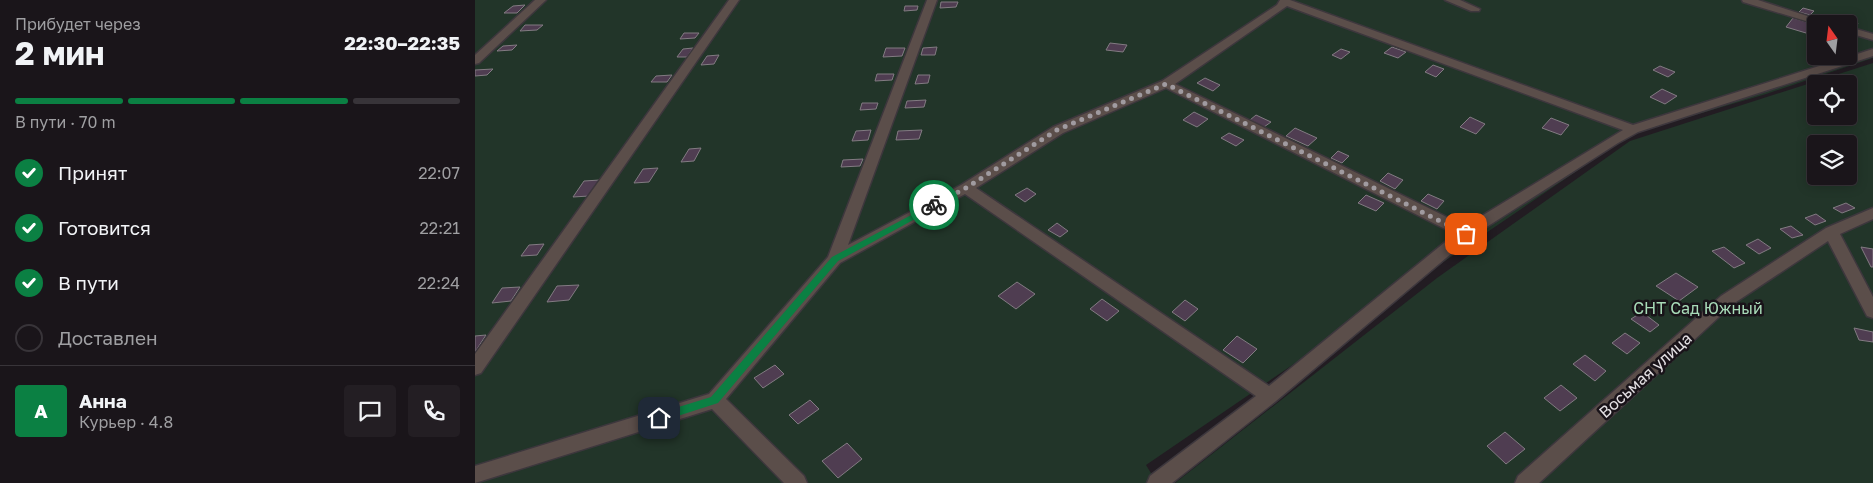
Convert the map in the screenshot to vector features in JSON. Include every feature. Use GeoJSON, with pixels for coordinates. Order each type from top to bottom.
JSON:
{"type":"FeatureCollection","features":[{"type":"Feature","properties":{"kind":"street"},"geometry":{"type":"LineString","coordinates":[[475,61],[541,0]]}},
{"type":"Feature","properties":{"kind":"street"},"geometry":{"type":"LineString","coordinates":[[475,368],[734,0]]}},
{"type":"Feature","properties":{"kind":"street"},"geometry":{"type":"LineString","coordinates":[[475,476],[715,400],[835,259],[932,0]]}},
{"type":"Feature","properties":{"kind":"street"},"geometry":{"type":"LineString","coordinates":[[1450,0],[1475,9]]}},
{"type":"Feature","properties":{"kind":"street"},"geometry":{"type":"LineString","coordinates":[[1747,0],[1807,18]]}},
{"type":"Feature","properties":{"kind":"street"},"geometry":{"type":"LineString","coordinates":[[835,259],[966,188],[1057,130],[1166,84],[1281,8],[1284,1],[1633,129]]}},
{"type":"Feature","properties":{"kind":"street"},"geometry":{"type":"LineString","coordinates":[[1857,32],[1873,37]]}},
{"type":"Feature","properties":{"kind":"street"},"geometry":{"type":"LineString","coordinates":[[1157,483],[1270,396],[1466,234],[1633,129],[1873,52]]}},
{"type":"Feature","properties":{"kind":"street"},"geometry":{"type":"LineString","coordinates":[[1166,84],[1466,234]]}},
{"type":"Feature","properties":{"kind":"street"},"geometry":{"type":"LineString","coordinates":[[966,188],[1270,396]]}},
{"type":"Feature","properties":{"kind":"street","name":"Восьмая улица"},"geometry":{"type":"LineString","coordinates":[[1525,483],[1727,300],[1831,232],[1873,213]]}},
{"type":"Feature","properties":{"kind":"street"},"geometry":{"type":"LineString","coordinates":[[1831,232],[1873,312]]}},
{"type":"Feature","properties":{"kind":"street"},"geometry":{"type":"LineString","coordinates":[[715,400],[797,483]]}},
{"type":"Feature","properties":{"kind":"green space"},"geometry":{"type":"Polygon","coordinates":[[[475,0],[1873,0],[1873,58],[1857,63],[1857,15],[1807,15],[1807,65],[1852,65],[1822,75],[1807,75],[1807,80],[1766,94],[1631,134],[1146,465],[1157,483],[475,483],[475,0]]]}},
{"type":"Feature","properties":{"kind":"green space","name":"СНТ Сад Южный"},"geometry":{"type":"Polygon","coordinates":[[[1873,63],[1873,483],[1175,483],[1437,278],[1630,141],[1807,84],[1807,125],[1857,125],[1857,75],[1836,75],[1873,63]]]}},
{"type":"Feature","properties":{"kind":"building"},"geometry":{"type":"Polygon","coordinates":[[[941,2],[958,2],[956,7],[940,8],[941,2]]]}},
{"type":"Feature","properties":{"kind":"building"},"geometry":{"type":"Polygon","coordinates":[[[525,5],[517,13],[504,13],[513,6],[525,5]]]}},
{"type":"Feature","properties":{"kind":"building"},"geometry":{"type":"Polygon","coordinates":[[[905,6],[918,6],[917,10],[904,11],[905,6]]]}},
{"type":"Feature","properties":{"kind":"building"},"geometry":{"type":"Polygon","coordinates":[[[1803,8],[1814,11],[1810,15],[1799,12],[1803,8]]]}},
{"type":"Feature","properties":{"kind":"building"},"geometry":{"type":"Polygon","coordinates":[[[1793,18],[1807,22],[1806,33],[1786,27],[1793,18]]]}},
{"type":"Feature","properties":{"kind":"building"},"geometry":{"type":"Polygon","coordinates":[[[525,25],[543,25],[537,30],[520,31],[525,25]]]}},
{"type":"Feature","properties":{"kind":"building"},"geometry":{"type":"Polygon","coordinates":[[[684,33],[699,33],[695,38],[680,39],[684,33]]]}},
{"type":"Feature","properties":{"kind":"building"},"geometry":{"type":"Polygon","coordinates":[[[1110,43],[1127,45],[1123,52],[1106,50],[1110,43]]]}},
{"type":"Feature","properties":{"kind":"building"},"geometry":{"type":"Polygon","coordinates":[[[517,45],[512,50],[497,51],[503,46],[517,45]]]}},
{"type":"Feature","properties":{"kind":"building"},"geometry":{"type":"Polygon","coordinates":[[[937,47],[935,55],[921,55],[923,48],[937,47]]]}},
{"type":"Feature","properties":{"kind":"building"},"geometry":{"type":"Polygon","coordinates":[[[1392,47],[1406,52],[1398,58],[1384,53],[1392,47]]]}},
{"type":"Feature","properties":{"kind":"building"},"geometry":{"type":"Polygon","coordinates":[[[693,48],[687,57],[677,57],[683,49],[693,48]]]}},
{"type":"Feature","properties":{"kind":"building"},"geometry":{"type":"Polygon","coordinates":[[[886,48],[905,48],[902,56],[883,57],[886,48]]]}},
{"type":"Feature","properties":{"kind":"building"},"geometry":{"type":"Polygon","coordinates":[[[1341,49],[1350,52],[1341,59],[1332,55],[1341,49]]]}},
{"type":"Feature","properties":{"kind":"building"},"geometry":{"type":"Polygon","coordinates":[[[719,55],[714,64],[701,65],[707,56],[719,55]]]}},
{"type":"Feature","properties":{"kind":"building"},"geometry":{"type":"Polygon","coordinates":[[[1433,65],[1444,69],[1436,77],[1425,72],[1433,65]]]}},
{"type":"Feature","properties":{"kind":"building"},"geometry":{"type":"Polygon","coordinates":[[[1660,66],[1675,72],[1668,77],[1653,70],[1660,66]]]}},
{"type":"Feature","properties":{"kind":"building"},"geometry":{"type":"Polygon","coordinates":[[[493,69],[487,75],[475,76],[475,70],[493,69]]]}},
{"type":"Feature","properties":{"kind":"building"},"geometry":{"type":"Polygon","coordinates":[[[877,74],[894,74],[892,80],[875,81],[877,74]]]}},
{"type":"Feature","properties":{"kind":"building"},"geometry":{"type":"Polygon","coordinates":[[[672,75],[667,82],[651,82],[656,76],[672,75]]]}},
{"type":"Feature","properties":{"kind":"building"},"geometry":{"type":"Polygon","coordinates":[[[918,75],[930,75],[928,83],[915,84],[918,75]]]}},
{"type":"Feature","properties":{"kind":"building"},"geometry":{"type":"Polygon","coordinates":[[[1205,78],[1220,85],[1213,91],[1197,83],[1205,78]]]}},
{"type":"Feature","properties":{"kind":"building"},"geometry":{"type":"Polygon","coordinates":[[[1662,89],[1677,96],[1665,104],[1650,97],[1662,89]]]}},
{"type":"Feature","properties":{"kind":"building"},"geometry":{"type":"Polygon","coordinates":[[[926,100],[924,107],[905,108],[907,101],[926,100]]]}},
{"type":"Feature","properties":{"kind":"building"},"geometry":{"type":"Polygon","coordinates":[[[862,103],[878,103],[876,109],[860,110],[862,103]]]}},
{"type":"Feature","properties":{"kind":"building"},"geometry":{"type":"Polygon","coordinates":[[[1194,112],[1208,119],[1197,127],[1183,120],[1194,112]]]}},
{"type":"Feature","properties":{"kind":"building"},"geometry":{"type":"Polygon","coordinates":[[[1256,115],[1271,122],[1264,127],[1250,120],[1256,115]]]}},
{"type":"Feature","properties":{"kind":"building"},"geometry":{"type":"Polygon","coordinates":[[[1470,117],[1485,124],[1476,134],[1460,127],[1470,117]]]}},
{"type":"Feature","properties":{"kind":"building"},"geometry":{"type":"Polygon","coordinates":[[[1551,118],[1569,125],[1561,135],[1542,128],[1551,118]]]}},
{"type":"Feature","properties":{"kind":"building"},"geometry":{"type":"Polygon","coordinates":[[[1295,128],[1317,138],[1308,146],[1286,136],[1295,128]]]}},
{"type":"Feature","properties":{"kind":"building"},"geometry":{"type":"Polygon","coordinates":[[[871,130],[868,140],[852,141],[856,131],[871,130]]]}},
{"type":"Feature","properties":{"kind":"building"},"geometry":{"type":"Polygon","coordinates":[[[922,130],[919,139],[896,140],[898,131],[922,130]]]}},
{"type":"Feature","properties":{"kind":"building"},"geometry":{"type":"Polygon","coordinates":[[[1229,133],[1244,140],[1236,146],[1221,138],[1229,133]]]}},
{"type":"Feature","properties":{"kind":"building"},"geometry":{"type":"Polygon","coordinates":[[[701,148],[694,161],[681,162],[689,149],[701,148]]]}},
{"type":"Feature","properties":{"kind":"building"},"geometry":{"type":"Polygon","coordinates":[[[1338,151],[1349,156],[1342,163],[1331,158],[1338,151]]]}},
{"type":"Feature","properties":{"kind":"building"},"geometry":{"type":"Polygon","coordinates":[[[863,159],[860,166],[841,167],[843,160],[863,159]]]}},
{"type":"Feature","properties":{"kind":"building"},"geometry":{"type":"Polygon","coordinates":[[[658,168],[649,182],[634,183],[643,169],[658,168]]]}},
{"type":"Feature","properties":{"kind":"building"},"geometry":{"type":"Polygon","coordinates":[[[1388,173],[1403,180],[1395,189],[1380,181],[1388,173]]]}},
{"type":"Feature","properties":{"kind":"building"},"geometry":{"type":"Polygon","coordinates":[[[600,180],[589,196],[573,197],[584,181],[600,180]]]}},
{"type":"Feature","properties":{"kind":"building"},"geometry":{"type":"Polygon","coordinates":[[[1027,188],[1036,194],[1025,202],[1015,195],[1027,188]]]}},
{"type":"Feature","properties":{"kind":"building"},"geometry":{"type":"Polygon","coordinates":[[[1428,194],[1444,201],[1437,209],[1421,201],[1428,194]]]}},
{"type":"Feature","properties":{"kind":"building"},"geometry":{"type":"Polygon","coordinates":[[[1366,195],[1384,203],[1376,211],[1358,203],[1366,195]]]}},
{"type":"Feature","properties":{"kind":"building"},"geometry":{"type":"Polygon","coordinates":[[[1846,203],[1855,208],[1842,213],[1833,208],[1846,203]]]}},
{"type":"Feature","properties":{"kind":"building"},"geometry":{"type":"Polygon","coordinates":[[[1816,214],[1826,221],[1815,225],[1805,218],[1816,214]]]}},
{"type":"Feature","properties":{"kind":"building"},"geometry":{"type":"Polygon","coordinates":[[[1057,223],[1068,231],[1060,237],[1048,230],[1057,223]]]}},
{"type":"Feature","properties":{"kind":"building"},"geometry":{"type":"Polygon","coordinates":[[[1791,226],[1803,235],[1792,238],[1780,229],[1791,226]]]}},
{"type":"Feature","properties":{"kind":"building"},"geometry":{"type":"Polygon","coordinates":[[[1758,239],[1771,248],[1759,254],[1746,245],[1758,239]]]}},
{"type":"Feature","properties":{"kind":"building"},"geometry":{"type":"Polygon","coordinates":[[[544,244],[537,255],[521,256],[529,245],[544,244]]]}},
{"type":"Feature","properties":{"kind":"building"},"geometry":{"type":"Polygon","coordinates":[[[1724,247],[1745,263],[1734,268],[1712,251],[1724,247]]]}},
{"type":"Feature","properties":{"kind":"building"},"geometry":{"type":"Polygon","coordinates":[[[1861,247],[1873,249],[1873,267],[1871,267],[1861,247]]]}},
{"type":"Feature","properties":{"kind":"building"},"geometry":{"type":"Polygon","coordinates":[[[1676,273],[1698,287],[1679,301],[1656,286],[1676,273]]]}},
{"type":"Feature","properties":{"kind":"building"},"geometry":{"type":"Polygon","coordinates":[[[1017,282],[1035,294],[1016,309],[998,296],[1017,282]]]}},
{"type":"Feature","properties":{"kind":"building"},"geometry":{"type":"Polygon","coordinates":[[[579,285],[569,300],[547,302],[557,286],[579,285]]]}},
{"type":"Feature","properties":{"kind":"building"},"geometry":{"type":"Polygon","coordinates":[[[520,287],[511,301],[492,303],[502,288],[520,287]]]}},
{"type":"Feature","properties":{"kind":"building"},"geometry":{"type":"Polygon","coordinates":[[[1102,299],[1119,311],[1107,321],[1090,309],[1102,299]]]}},
{"type":"Feature","properties":{"kind":"building"},"geometry":{"type":"Polygon","coordinates":[[[1185,300],[1198,309],[1185,321],[1172,312],[1185,300]]]}},
{"type":"Feature","properties":{"kind":"building"},"geometry":{"type":"Polygon","coordinates":[[[1642,312],[1659,325],[1650,332],[1631,319],[1642,312]]]}},
{"type":"Feature","properties":{"kind":"building"},"geometry":{"type":"Polygon","coordinates":[[[1854,328],[1873,332],[1873,342],[1859,340],[1854,328]]]}},
{"type":"Feature","properties":{"kind":"building"},"geometry":{"type":"Polygon","coordinates":[[[1625,333],[1640,343],[1627,354],[1612,343],[1625,333]]]}},
{"type":"Feature","properties":{"kind":"building"},"geometry":{"type":"Polygon","coordinates":[[[486,335],[475,352],[475,336],[486,335]]]}},
{"type":"Feature","properties":{"kind":"building"},"geometry":{"type":"Polygon","coordinates":[[[1237,336],[1257,349],[1243,363],[1223,350],[1237,336]]]}},
{"type":"Feature","properties":{"kind":"building"},"geometry":{"type":"Polygon","coordinates":[[[1585,355],[1606,371],[1595,381],[1573,364],[1585,355]]]}},
{"type":"Feature","properties":{"kind":"building"},"geometry":{"type":"Polygon","coordinates":[[[775,365],[784,374],[763,388],[754,378],[775,365]]]}},
{"type":"Feature","properties":{"kind":"building"},"geometry":{"type":"Polygon","coordinates":[[[1561,385],[1577,398],[1560,411],[1544,398],[1561,385]]]}},
{"type":"Feature","properties":{"kind":"building"},"geometry":{"type":"Polygon","coordinates":[[[810,400],[819,409],[798,424],[789,415],[810,400]]]}},
{"type":"Feature","properties":{"kind":"building"},"geometry":{"type":"Polygon","coordinates":[[[1505,432],[1525,449],[1506,464],[1487,446],[1505,432]]]}},
{"type":"Feature","properties":{"kind":"building"},"geometry":{"type":"Polygon","coordinates":[[[847,443],[862,459],[838,478],[822,461],[847,443]]]}},
{"type":"Feature","properties":{"kind":"way so far"},"geometry":{"type":"LineString","coordinates":[[934,205],[966,188],[1057,130],[1166,84],[1466,234]]}},
{"type":"Feature","properties":{"kind":"route"},"geometry":{"type":"LineString","coordinates":[[659,418],[715,400],[835,259],[934,205]]}}]}
